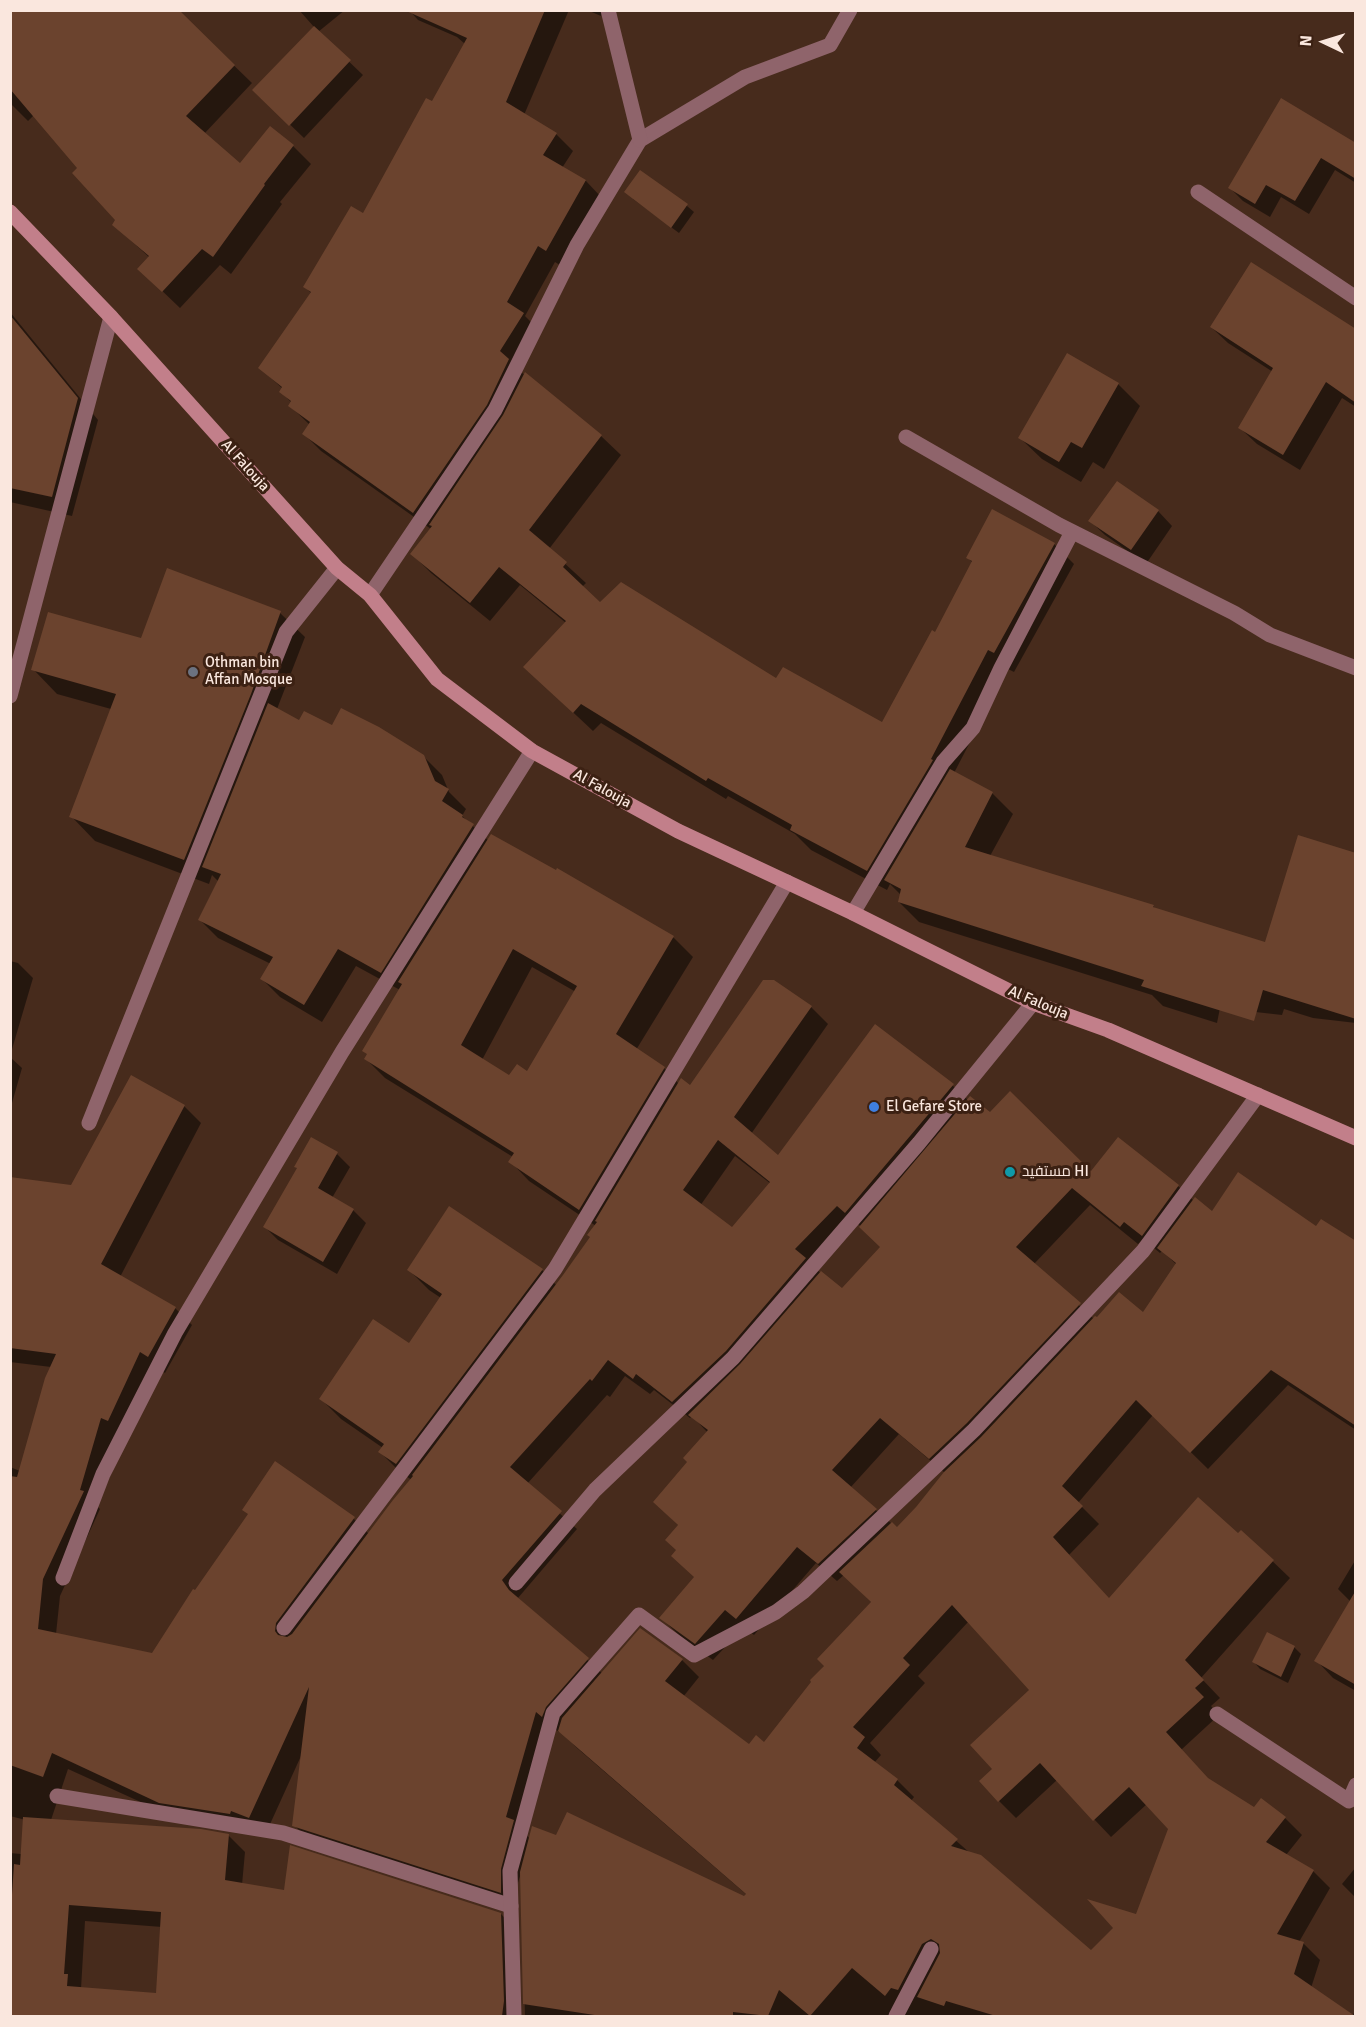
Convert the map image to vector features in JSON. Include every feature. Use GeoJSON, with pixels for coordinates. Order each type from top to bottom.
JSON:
{"type":"FeatureCollection","features":[{"type":"Feature","properties":{"kind":"main road","name":"Al Falouja"},"geometry":{"type":"LineString","coordinates":[[10,212],[111,317],[337,568],[370,595],[437,679],[532,751],[678,831],[853,913],[1033,1003],[1108,1030],[1356,1138]]}},
{"type":"Feature","properties":{"kind":"street"},"geometry":{"type":"LineString","coordinates":[[609,10],[640,140]]}},
{"type":"Feature","properties":{"kind":"street"},"geometry":{"type":"LineString","coordinates":[[370,595],[495,410],[577,245],[640,140],[745,77],[830,45],[850,10]]}},
{"type":"Feature","properties":{"kind":"street"},"geometry":{"type":"LineString","coordinates":[[1198,192],[1356,298]]}},
{"type":"Feature","properties":{"kind":"street"},"geometry":{"type":"LineString","coordinates":[[10,696],[111,317]]}},
{"type":"Feature","properties":{"kind":"street"},"geometry":{"type":"LineString","coordinates":[[906,437],[1071,532],[1234,613],[1270,635],[1356,668]]}},
{"type":"Feature","properties":{"kind":"street"},"geometry":{"type":"LineString","coordinates":[[853,913],[943,762],[973,728],[1071,532]]}},
{"type":"Feature","properties":{"kind":"street"},"geometry":{"type":"LineString","coordinates":[[88,1123],[286,632],[337,568]]}},
{"type":"Feature","properties":{"kind":"street"},"geometry":{"type":"LineString","coordinates":[[63,1578],[103,1474],[175,1334],[342,1052],[532,751]]}},
{"type":"Feature","properties":{"kind":"street"},"geometry":{"type":"LineString","coordinates":[[284,1628],[555,1269],[787,882]]}},
{"type":"Feature","properties":{"kind":"street"},"geometry":{"type":"LineString","coordinates":[[516,1583],[595,1490],[733,1358],[919,1143],[1033,1003]]}},
{"type":"Feature","properties":{"kind":"street"},"geometry":{"type":"LineString","coordinates":[[514,2016],[510,1871],[553,1713],[639,1615],[694,1655],[777,1612],[803,1592],[974,1430],[1143,1251],[1258,1095]]}},
{"type":"Feature","properties":{"kind":"street"},"geometry":{"type":"LineString","coordinates":[[1217,1714],[1348,1801],[1356,1785]]}},
{"type":"Feature","properties":{"kind":"street"},"geometry":{"type":"LineString","coordinates":[[57,1796],[283,1833],[511,1906]]}},
{"type":"Feature","properties":{"kind":"street"},"geometry":{"type":"LineString","coordinates":[[896,2016],[931,1949]]}},
{"type":"Feature","properties":{"kind":"building"},"geometry":{"type":"Polygon","coordinates":[[[10,10],[179,10],[235,65],[186,116],[240,163],[270,126],[294,145],[213,257],[202,249],[162,292],[137,269],[149,256],[112,225],[115,220],[72,173],[77,168],[10,89],[10,10]]]}},
{"type":"Feature","properties":{"kind":"building"},"geometry":{"type":"Polygon","coordinates":[[[404,10],[545,10],[506,102],[557,133],[543,155],[586,180],[546,251],[538,246],[507,302],[524,313],[500,351],[509,359],[487,405],[413,513],[302,434],[310,422],[288,406],[291,401],[279,392],[282,387],[258,368],[311,292],[303,287],[351,206],[363,213],[426,98],[432,101],[467,38],[404,10]]]}},
{"type":"Feature","properties":{"kind":"building"},"geometry":{"type":"Polygon","coordinates":[[[314,26],[351,60],[289,126],[252,90],[314,26]]]}},
{"type":"Feature","properties":{"kind":"building"},"geometry":{"type":"Polygon","coordinates":[[[1281,98],[1356,143],[1356,179],[1321,158],[1295,201],[1266,185],[1255,204],[1228,188],[1281,98]]]}},
{"type":"Feature","properties":{"kind":"building"},"geometry":{"type":"Polygon","coordinates":[[[640,170],[688,204],[671,228],[624,192],[640,170]]]}},
{"type":"Feature","properties":{"kind":"building"},"geometry":{"type":"Polygon","coordinates":[[[1251,262],[1356,329],[1356,403],[1326,382],[1283,455],[1238,428],[1273,368],[1210,327],[1251,262]]]}},
{"type":"Feature","properties":{"kind":"building"},"geometry":{"type":"Polygon","coordinates":[[[10,315],[78,398],[52,497],[10,488],[10,315]]]}},
{"type":"Feature","properties":{"kind":"building"},"geometry":{"type":"Polygon","coordinates":[[[1067,353],[1119,383],[1082,448],[1071,442],[1059,462],[1018,438],[1067,353]]]}},
{"type":"Feature","properties":{"kind":"building"},"geometry":{"type":"Polygon","coordinates":[[[525,372],[602,435],[529,530],[567,562],[563,567],[600,602],[621,582],[776,678],[783,667],[882,722],[932,630],[935,632],[972,561],[966,558],[992,509],[1055,543],[994,653],[988,650],[931,759],[933,760],[867,871],[790,830],[792,825],[708,778],[706,781],[581,704],[573,713],[523,667],[566,621],[499,567],[470,603],[410,554],[432,526],[429,525],[503,415],[525,372]]]}},
{"type":"Feature","properties":{"kind":"building"},"geometry":{"type":"Polygon","coordinates":[[[1117,481],[1159,510],[1131,550],[1088,521],[1117,481]]]}},
{"type":"Feature","properties":{"kind":"building"},"geometry":{"type":"Polygon","coordinates":[[[167,568],[281,611],[251,694],[184,860],[69,817],[116,694],[31,670],[48,612],[141,638],[167,568]]]}},
{"type":"Feature","properties":{"kind":"building"},"geometry":{"type":"Polygon","coordinates":[[[268,703],[299,720],[304,711],[332,725],[341,708],[379,727],[424,755],[435,781],[449,789],[442,801],[474,824],[381,973],[338,949],[304,1005],[260,979],[273,957],[198,920],[221,874],[202,867],[268,703]]]}},
{"type":"Feature","properties":{"kind":"building"},"geometry":{"type":"Polygon","coordinates":[[[950,769],[993,792],[965,847],[1265,942],[1298,835],[1356,853],[1356,1019],[1263,990],[1254,1021],[1141,986],[1144,980],[898,902],[901,889],[884,880],[950,769]]]}},
{"type":"Feature","properties":{"kind":"building"},"geometry":{"type":"Polygon","coordinates":[[[491,834],[556,870],[557,868],[674,936],[616,1034],[665,1067],[579,1210],[508,1162],[514,1153],[364,1059],[367,1054],[362,1051],[402,984],[398,982],[491,834]],[[513,949],[461,1045],[509,1075],[517,1064],[527,1071],[577,986],[513,949]]]}},
{"type":"Feature","properties":{"kind":"building"},"geometry":{"type":"Polygon","coordinates":[[[763,980],[774,980],[812,1006],[734,1117],[778,1155],[875,1024],[954,1084],[845,1213],[837,1206],[795,1249],[806,1258],[726,1351],[672,1402],[636,1374],[633,1379],[608,1360],[592,1381],[590,1379],[510,1467],[562,1511],[502,1580],[509,1590],[589,1658],[546,1707],[542,1717],[536,1712],[506,1817],[514,1820],[501,1869],[501,1893],[292,1826],[309,1687],[249,1818],[231,1811],[230,1814],[159,1803],[52,1753],[43,1777],[10,1765],[10,1476],[17,1477],[45,1378],[56,1354],[10,1348],[10,1177],[71,1185],[131,1075],[185,1105],[101,1264],[176,1307],[148,1357],[140,1352],[108,1421],[101,1418],[80,1490],[84,1491],[43,1579],[38,1629],[152,1653],[193,1589],[195,1590],[248,1514],[242,1510],[275,1461],[355,1517],[276,1623],[275,1631],[278,1635],[287,1637],[292,1634],[413,1476],[590,1237],[587,1235],[597,1222],[595,1221],[681,1078],[690,1085],[763,980]],[[718,1140],[683,1190],[732,1227],[770,1182],[718,1140]]]}},
{"type":"Feature","properties":{"kind":"building"},"geometry":{"type":"Polygon","coordinates":[[[1010,1091],[1091,1171],[1118,1137],[1179,1185],[1142,1236],[1124,1222],[1120,1227],[1072,1188],[1016,1247],[1081,1303],[967,1423],[929,1459],[880,1418],[832,1470],[877,1509],[818,1564],[797,1547],[736,1619],[725,1610],[695,1644],[659,1618],[694,1577],[671,1556],[676,1550],[665,1540],[678,1525],[653,1502],[687,1462],[683,1458],[708,1430],[688,1415],[740,1364],[821,1271],[842,1288],[880,1247],[859,1227],[970,1096],[990,1112],[1010,1091]]]}},
{"type":"Feature","properties":{"kind":"building"},"geometry":{"type":"Polygon","coordinates":[[[311,1137],[338,1152],[318,1188],[354,1209],[323,1262],[263,1227],[297,1168],[294,1167],[311,1137]]]}},
{"type":"Feature","properties":{"kind":"building"},"geometry":{"type":"Polygon","coordinates":[[[1238,1172],[1316,1226],[1321,1219],[1356,1241],[1356,1426],[1271,1370],[1190,1453],[1136,1400],[1062,1486],[1083,1506],[1053,1537],[1109,1598],[1198,1497],[1238,1533],[1241,1530],[1274,1560],[1185,1660],[1204,1680],[1195,1688],[1204,1697],[1166,1732],[1208,1778],[1254,1807],[1261,1798],[1286,1817],[1266,1842],[1314,1870],[1277,1934],[1304,1942],[1294,1974],[1355,2016],[996,2016],[946,2001],[944,2006],[917,1997],[940,1953],[939,1944],[931,1939],[922,1944],[898,1990],[891,1988],[885,1996],[852,1968],[810,2016],[779,1990],[768,2016],[733,2012],[733,2016],[601,2016],[523,2004],[520,1872],[532,1826],[556,1835],[567,1812],[744,1896],[746,1894],[558,1731],[562,1718],[640,1628],[683,1659],[665,1681],[749,1744],[756,1735],[764,1742],[811,1682],[810,1680],[824,1666],[817,1659],[871,1602],[839,1572],[892,1522],[897,1527],[944,1472],[981,1437],[1119,1292],[1143,1312],[1176,1263],[1157,1248],[1195,1197],[1212,1211],[1238,1172]],[[952,1605],[903,1658],[910,1665],[853,1727],[865,1737],[857,1748],[898,1779],[894,1785],[958,1839],[951,1846],[981,1855],[1091,1950],[1113,1928],[1087,1899],[1136,1914],[1168,1829],[1129,1787],[1093,1821],[1040,1763],[998,1802],[979,1781],[992,1769],[970,1745],[1029,1690],[952,1605]]]}},
{"type":"Feature","properties":{"kind":"building"},"geometry":{"type":"Polygon","coordinates":[[[449,1206],[543,1269],[396,1464],[378,1452],[384,1444],[319,1399],[373,1319],[409,1343],[442,1294],[407,1270],[449,1206]]]}},
{"type":"Feature","properties":{"kind":"building"},"geometry":{"type":"Polygon","coordinates":[[[1356,1590],[1356,1685],[1314,1661],[1356,1590]]]}},
{"type":"Feature","properties":{"kind":"building"},"geometry":{"type":"Polygon","coordinates":[[[1267,1632],[1295,1646],[1281,1677],[1252,1662],[1267,1632]]]}},
{"type":"Feature","properties":{"kind":"building"},"geometry":{"type":"Polygon","coordinates":[[[23,1817],[201,1829],[229,1834],[225,1880],[284,1890],[290,1845],[501,1913],[504,2001],[502,2016],[10,2016],[10,1925],[14,1864],[20,1865],[23,1817]],[[69,1905],[64,1974],[68,1974],[67,1986],[156,1993],[161,1912],[69,1905]]]}},
{"type":"Feature","properties":{"kind":"place","name":"Othman bin Affan Mosque"},"geometry":{"type":"Point","coordinates":[193,672]}},
{"type":"Feature","properties":{"kind":"place","name":"El Gefare Store"},"geometry":{"type":"Point","coordinates":[874,1107]}},
{"type":"Feature","properties":{"kind":"place","name":"مستفيد HI"},"geometry":{"type":"Point","coordinates":[1010,1172]}}]}
